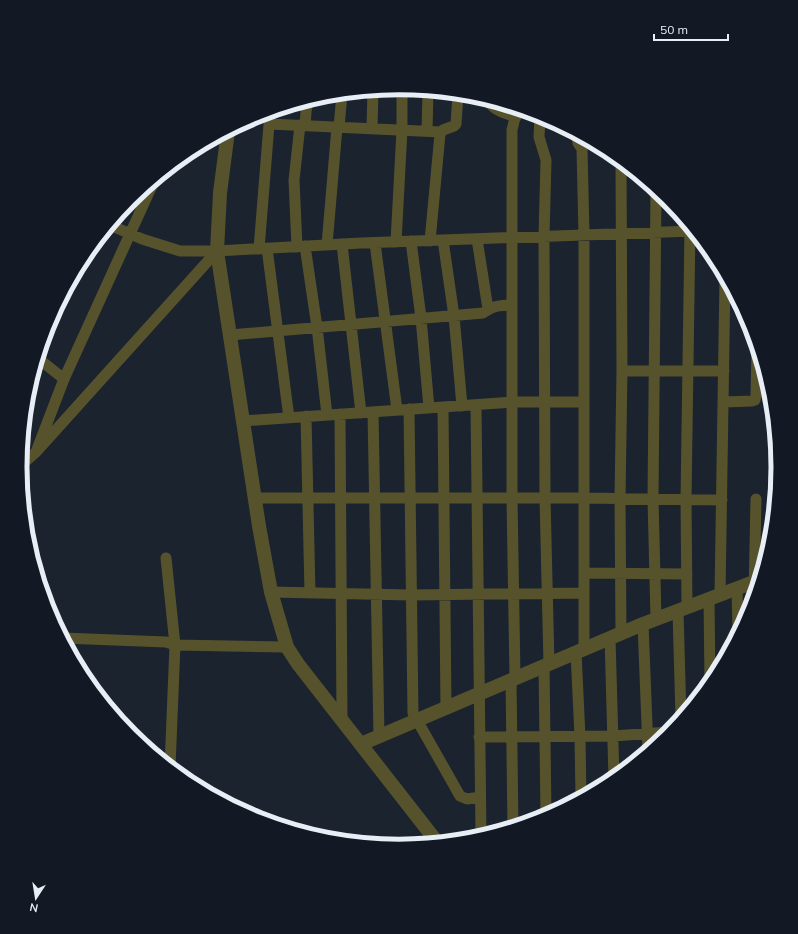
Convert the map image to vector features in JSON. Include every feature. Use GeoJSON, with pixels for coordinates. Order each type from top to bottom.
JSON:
{"type":"FeatureCollection","features":[{"type":"Feature","properties":{"kind":"street"},"geometry":{"type":"LineString","coordinates":[[396,242],[402,130],[402,95]]}},
{"type":"Feature","properties":{"kind":"street"},"geometry":{"type":"LineString","coordinates":[[372,128],[373,96]]}},
{"type":"Feature","properties":{"kind":"street"},"geometry":{"type":"LineString","coordinates":[[427,131],[428,96]]}},
{"type":"Feature","properties":{"kind":"street"},"geometry":{"type":"LineString","coordinates":[[327,245],[341,99]]}},
{"type":"Feature","properties":{"kind":"street"},"geometry":{"type":"LineString","coordinates":[[268,124],[441,132],[456,124],[458,100]]}},
{"type":"Feature","properties":{"kind":"street"},"geometry":{"type":"LineString","coordinates":[[306,107],[294,180],[301,247],[317,327],[326,415]]}},
{"type":"Feature","properties":{"kind":"street"},"geometry":{"type":"LineString","coordinates":[[493,107],[505,111]]}},
{"type":"Feature","properties":{"kind":"street"},"geometry":{"type":"LineString","coordinates":[[513,821],[512,737],[514,594],[512,498],[512,130],[516,114]]}},
{"type":"Feature","properties":{"kind":"street"},"geometry":{"type":"LineString","coordinates":[[269,119],[263,249],[278,331],[289,418]]}},
{"type":"Feature","properties":{"kind":"street"},"geometry":{"type":"LineString","coordinates":[[539,122],[538,138],[546,160],[544,236],[545,498],[548,593],[545,737],[546,809]]}},
{"type":"Feature","properties":{"kind":"street"},"geometry":{"type":"LineString","coordinates":[[430,241],[441,132]]}},
{"type":"Feature","properties":{"kind":"street"},"geometry":{"type":"LineString","coordinates":[[227,137],[220,193],[217,251],[270,592],[287,646],[298,664],[433,837]]}},
{"type":"Feature","properties":{"kind":"street"},"geometry":{"type":"LineString","coordinates":[[578,141],[582,149],[584,235],[584,593],[580,651],[580,792]]}},
{"type":"Feature","properties":{"kind":"street"},"geometry":{"type":"LineString","coordinates":[[614,770],[613,736],[616,636],[620,574],[622,372],[621,169]]}},
{"type":"Feature","properties":{"kind":"street"},"geometry":{"type":"LineString","coordinates":[[36,452],[64,380],[150,191]]}},
{"type":"Feature","properties":{"kind":"street"},"geometry":{"type":"LineString","coordinates":[[648,743],[649,621],[655,574],[654,499],[656,199]]}},
{"type":"Feature","properties":{"kind":"street"},"geometry":{"type":"LineString","coordinates":[[115,227],[180,251],[217,251],[342,244],[686,230]]}},
{"type":"Feature","properties":{"kind":"street"},"geometry":{"type":"LineString","coordinates":[[681,709],[682,609],[687,574],[686,500],[691,237]]}},
{"type":"Feature","properties":{"kind":"street"},"geometry":{"type":"LineString","coordinates":[[477,239],[488,309]]}},
{"type":"Feature","properties":{"kind":"street"},"geometry":{"type":"LineString","coordinates":[[442,240],[454,316],[462,406]]}},
{"type":"Feature","properties":{"kind":"street"},"geometry":{"type":"LineString","coordinates":[[411,242],[421,318],[429,408]]}},
{"type":"Feature","properties":{"kind":"street"},"geometry":{"type":"LineString","coordinates":[[375,243],[397,410]]}},
{"type":"Feature","properties":{"kind":"street"},"geometry":{"type":"LineString","coordinates":[[342,244],[360,413]]}},
{"type":"Feature","properties":{"kind":"street"},"geometry":{"type":"LineString","coordinates":[[27,460],[36,452],[217,251]]}},
{"type":"Feature","properties":{"kind":"street"},"geometry":{"type":"LineString","coordinates":[[711,670],[714,597],[722,500],[725,288]]}},
{"type":"Feature","properties":{"kind":"street"},"geometry":{"type":"LineString","coordinates":[[230,335],[483,313],[494,306],[512,305]]}},
{"type":"Feature","properties":{"kind":"street"},"geometry":{"type":"LineString","coordinates":[[42,363],[44,363],[64,380]]}},
{"type":"Feature","properties":{"kind":"street"},"geometry":{"type":"LineString","coordinates":[[724,402],[752,402],[755,400],[757,366]]}},
{"type":"Feature","properties":{"kind":"street"},"geometry":{"type":"LineString","coordinates":[[622,372],[724,372]]}},
{"type":"Feature","properties":{"kind":"street"},"geometry":{"type":"LineString","coordinates":[[243,421],[512,402],[584,402]]}},
{"type":"Feature","properties":{"kind":"street"},"geometry":{"type":"LineString","coordinates":[[476,405],[478,498],[478,694],[481,830]]}},
{"type":"Feature","properties":{"kind":"street"},"geometry":{"type":"LineString","coordinates":[[443,407],[446,708]]}},
{"type":"Feature","properties":{"kind":"street"},"geometry":{"type":"LineString","coordinates":[[409,409],[413,713],[460,796],[467,799],[480,797]]}},
{"type":"Feature","properties":{"kind":"street"},"geometry":{"type":"LineString","coordinates":[[373,412],[379,736]]}},
{"type":"Feature","properties":{"kind":"street"},"geometry":{"type":"LineString","coordinates":[[340,414],[342,719]]}},
{"type":"Feature","properties":{"kind":"street"},"geometry":{"type":"LineString","coordinates":[[306,416],[310,593]]}},
{"type":"Feature","properties":{"kind":"street"},"geometry":{"type":"LineString","coordinates":[[255,498],[620,498],[722,500]]}},
{"type":"Feature","properties":{"kind":"street"},"geometry":{"type":"LineString","coordinates":[[756,499],[756,570]]}},
{"type":"Feature","properties":{"kind":"street"},"geometry":{"type":"LineString","coordinates":[[166,558],[175,645],[170,760]]}},
{"type":"Feature","properties":{"kind":"street"},"geometry":{"type":"LineString","coordinates":[[584,573],[687,574]]}},
{"type":"Feature","properties":{"kind":"street"},"geometry":{"type":"LineString","coordinates":[[361,744],[649,621],[737,588],[751,586]]}},
{"type":"Feature","properties":{"kind":"street"},"geometry":{"type":"LineString","coordinates":[[737,588],[738,621]]}},
{"type":"Feature","properties":{"kind":"street"},"geometry":{"type":"LineString","coordinates":[[270,592],[411,595],[584,593]]}},
{"type":"Feature","properties":{"kind":"street"},"geometry":{"type":"LineString","coordinates":[[69,638],[166,642],[175,645],[287,646]]}},
{"type":"Feature","properties":{"kind":"street"},"geometry":{"type":"LineString","coordinates":[[479,738],[580,737],[659,733]]}}]}
